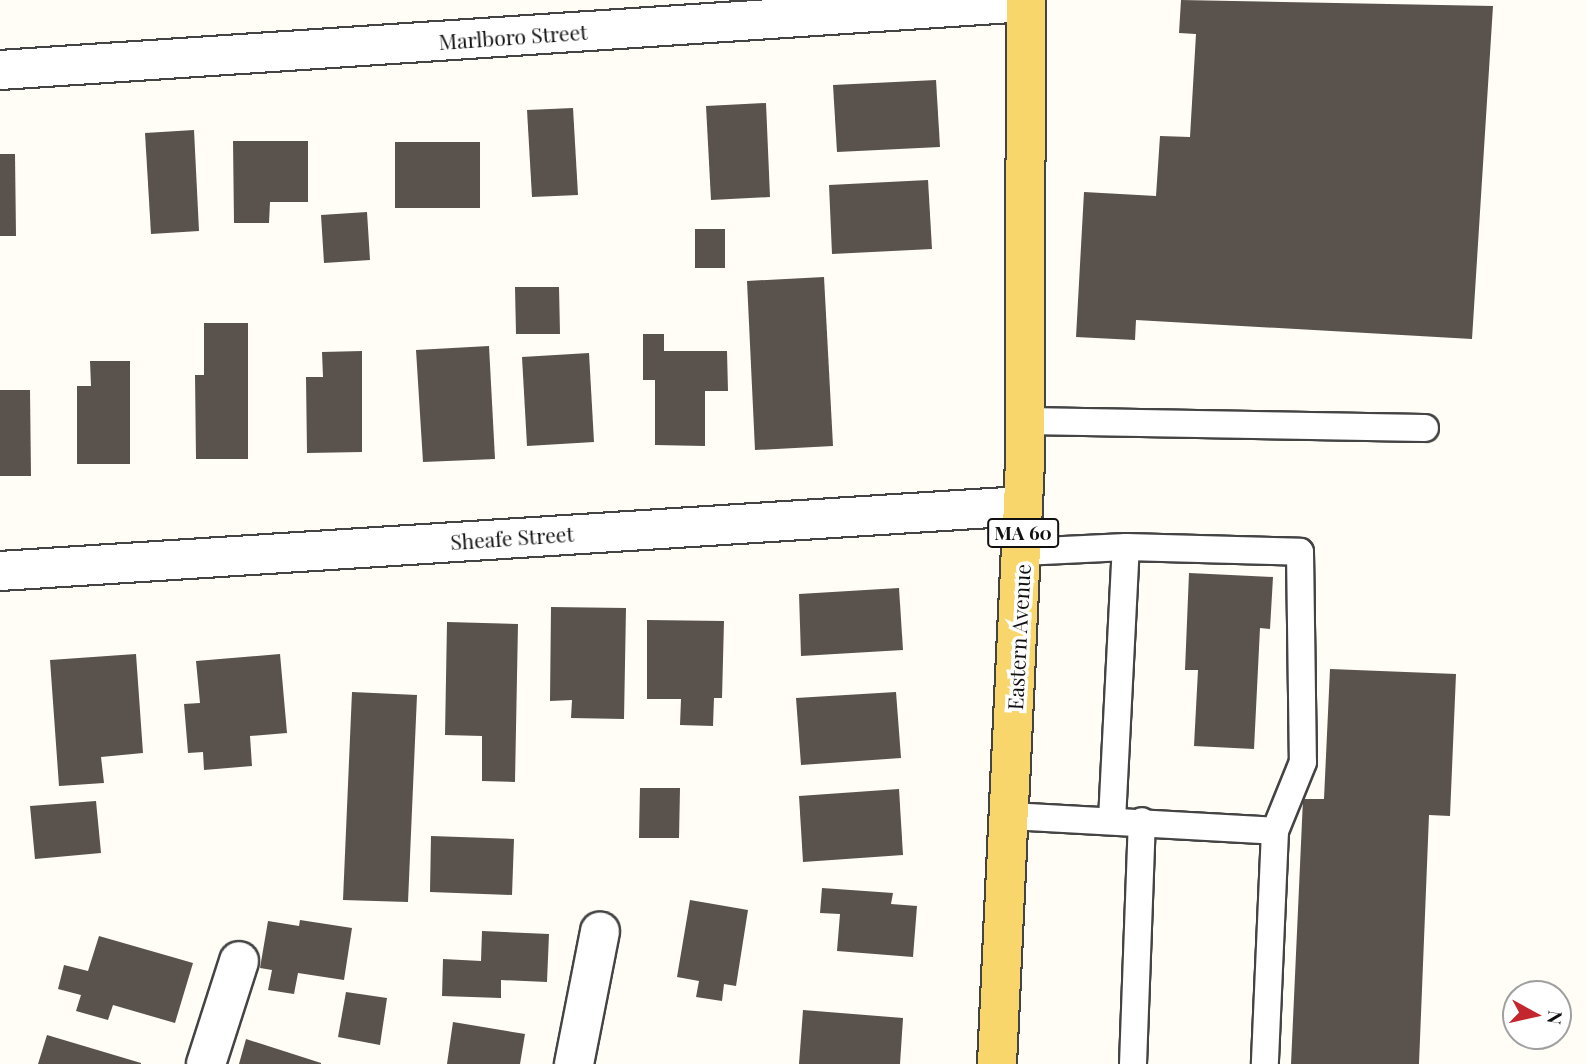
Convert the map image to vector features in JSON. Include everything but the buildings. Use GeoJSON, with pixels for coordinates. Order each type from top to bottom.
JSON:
{"type":"FeatureCollection","features":[{"type":"Feature","properties":{"kind":"main road","name":"Eastern Avenue"},"geometry":{"type":"LineString","coordinates":[[997,1064],[1026,421],[1026,1]]}},
{"type":"Feature","properties":{"kind":"street","name":"Marlboro Street"},"geometry":{"type":"LineString","coordinates":[[0,70],[1026,1]]}},
{"type":"Feature","properties":{"kind":"street","name":"Sheafe Street"},"geometry":{"type":"LineString","coordinates":[[0,571],[1023,506]]}},
{"type":"Feature","properties":{"kind":"street"},"geometry":{"type":"LineString","coordinates":[[574,1064],[600,932]]}},
{"type":"Feature","properties":{"kind":"street"},"geometry":{"type":"LineString","coordinates":[[206,1064],[239,961]]}},
{"type":"Feature","properties":{"kind":"lane"},"geometry":{"type":"LineString","coordinates":[[1026,421],[1425,428]]}},
{"type":"Feature","properties":{"kind":"lane"},"geometry":{"type":"LineString","coordinates":[[1112,820],[1126,547]]}},
{"type":"Feature","properties":{"kind":"lane"},"geometry":{"type":"LineString","coordinates":[[1022,552],[1126,547],[1300,552],[1303,762],[1275,831],[1265,1064]]}},
{"type":"Feature","properties":{"kind":"lane"},"geometry":{"type":"LineString","coordinates":[[1010,816],[1142,821],[1275,831]]}},
{"type":"Feature","properties":{"kind":"lane"},"geometry":{"type":"LineString","coordinates":[[1133,1064],[1142,821]]}}]}
